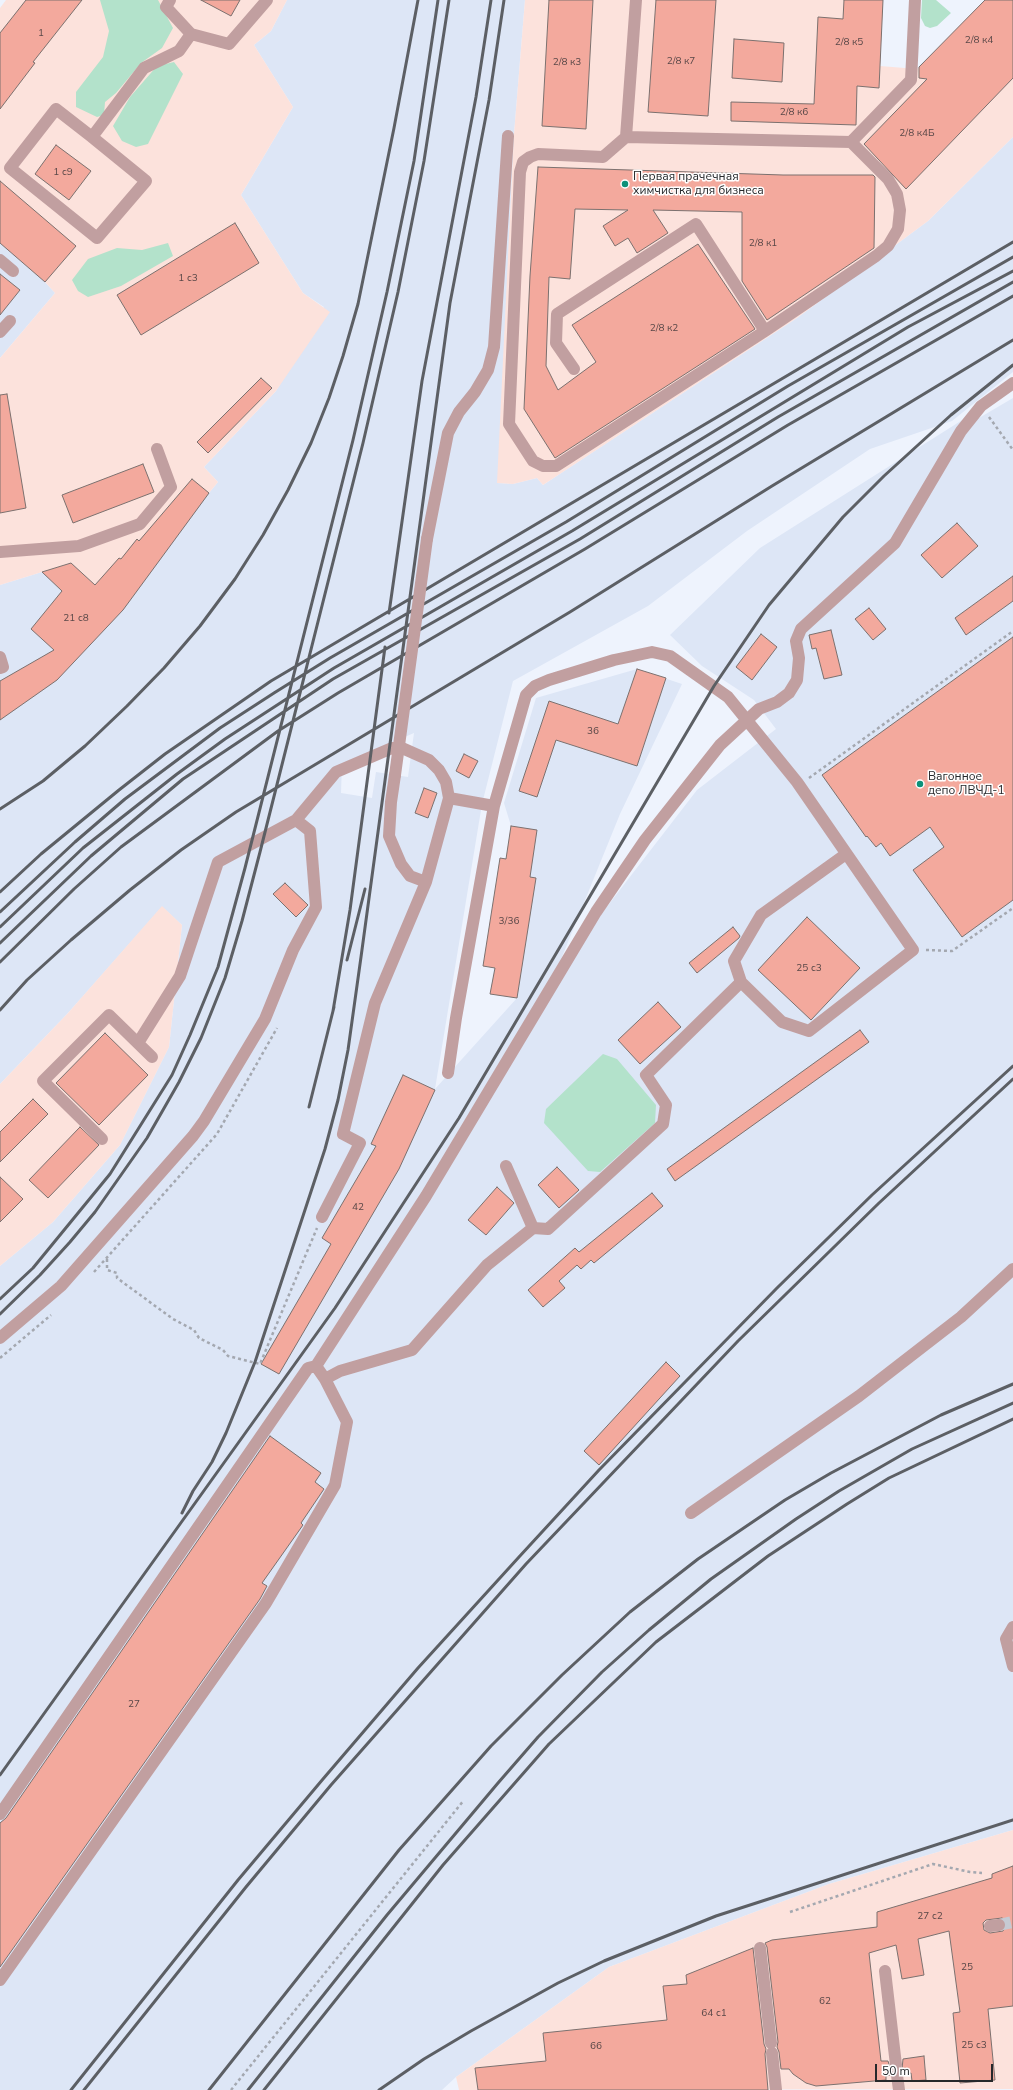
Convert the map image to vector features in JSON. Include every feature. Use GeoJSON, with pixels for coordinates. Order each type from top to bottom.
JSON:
{"type":"FeatureCollection","features":[{"type":"Feature","properties":{"kind":"street"},"geometry":{"type":"LineString","coordinates":[[170,0],[166,7],[191,34],[229,44],[267,0]]}},
{"type":"Feature","properties":{"kind":"street"},"geometry":{"type":"LineString","coordinates":[[626,137],[636,0]]}},
{"type":"Feature","properties":{"kind":"street"},"geometry":{"type":"LineString","coordinates":[[851,142],[911,80],[915,0]]}},
{"type":"Feature","properties":{"kind":"street"},"geometry":{"type":"LineString","coordinates":[[92,137],[144,68],[179,51],[191,34]]}},
{"type":"Feature","properties":{"kind":"street"},"geometry":{"type":"LineString","coordinates":[[56,109],[92,137],[146,181],[97,238],[10,168],[56,109]]}},
{"type":"Feature","properties":{"kind":"street"},"geometry":{"type":"LineString","coordinates":[[426,882],[410,876],[401,864],[390,836],[391,802],[428,538],[448,433],[459,412],[475,392],[488,370],[494,347],[508,136]]}},
{"type":"Feature","properties":{"kind":"street"},"geometry":{"type":"LineString","coordinates":[[626,137],[851,142],[888,179],[897,194],[900,210],[898,229],[888,246],[876,256],[765,331],[556,466],[543,466],[533,461],[509,424],[521,167],[523,162],[538,154],[603,157],[626,137]]}},
{"type":"Feature","properties":{"kind":"street"},"geometry":{"type":"LineString","coordinates":[[574,369],[556,343],[557,314],[696,224],[765,331]]}},
{"type":"Feature","properties":{"kind":"street"},"geometry":{"type":"LineString","coordinates":[[0,260],[13,271]]}},
{"type":"Feature","properties":{"kind":"street"},"geometry":{"type":"LineString","coordinates":[[0,332],[10,321]]}},
{"type":"Feature","properties":{"kind":"street"},"geometry":{"type":"LineString","coordinates":[[0,1814],[308,1368],[316,1366],[426,1196],[596,912],[645,840],[720,745],[759,709],[777,702],[789,693],[797,680],[799,658],[796,641],[801,629],[895,543],[961,432],[981,406],[1013,382]]}},
{"type":"Feature","properties":{"kind":"street"},"geometry":{"type":"LineString","coordinates":[[0,552],[79,546],[140,524],[171,487],[157,449]]}},
{"type":"Feature","properties":{"kind":"street"},"geometry":{"type":"LineString","coordinates":[[448,1073],[456,1018],[494,806],[526,695],[535,686],[549,680],[614,660],[652,652],[670,656],[728,697],[799,785],[913,950],[809,1031],[782,1022],[741,982],[734,961],[761,915],[846,854]]}},
{"type":"Feature","properties":{"kind":"street"},"geometry":{"type":"LineString","coordinates":[[0,657],[3,666],[0,668]]}},
{"type":"Feature","properties":{"kind":"street"},"geometry":{"type":"LineString","coordinates":[[138,1043],[180,976],[218,862],[296,820],[336,772],[392,748],[402,748],[429,760],[439,770],[446,782],[449,798],[426,882],[374,1003],[344,1134],[360,1143],[322,1217]]}},
{"type":"Feature","properties":{"kind":"street"},"geometry":{"type":"LineString","coordinates":[[449,798],[494,806]]}},
{"type":"Feature","properties":{"kind":"street"},"geometry":{"type":"LineString","coordinates":[[0,1338],[61,1286],[193,1136],[204,1121],[264,1019],[293,950],[316,907],[310,831],[296,820]]}},
{"type":"Feature","properties":{"kind":"street"},"geometry":{"type":"LineString","coordinates":[[326,1379],[340,1371],[412,1350],[487,1265],[532,1228],[548,1229],[663,1124],[666,1105],[646,1075],[741,982]]}},
{"type":"Feature","properties":{"kind":"street"},"geometry":{"type":"LineString","coordinates":[[102,1139],[43,1081],[109,1015],[152,1057]]}},
{"type":"Feature","properties":{"kind":"street"},"geometry":{"type":"LineString","coordinates":[[506,1166],[532,1228]]}},
{"type":"Feature","properties":{"kind":"street"},"geometry":{"type":"LineString","coordinates":[[691,1513],[877,1382],[961,1317],[1013,1269]]}},
{"type":"Feature","properties":{"kind":"street"},"geometry":{"type":"LineString","coordinates":[[0,1980],[266,1603],[335,1485],[347,1422],[326,1379],[316,1366]]}},
{"type":"Feature","properties":{"kind":"street"},"geometry":{"type":"LineString","coordinates":[[1013,1627],[1006,1639],[1013,1666]]}},
{"type":"Feature","properties":{"kind":"street"},"geometry":{"type":"LineString","coordinates":[[760,1948],[776,2090]]}},
{"type":"Feature","properties":{"kind":"street"},"geometry":{"type":"LineString","coordinates":[[885,1971],[899,2090]]}},
{"type":"Feature","properties":{"kind":"path"},"geometry":{"type":"LineString","coordinates":[[981,406],[1013,450]]}},
{"type":"Feature","properties":{"kind":"path"},"geometry":{"type":"LineString","coordinates":[[799,785],[1013,631]]}},
{"type":"Feature","properties":{"kind":"path"},"geometry":{"type":"LineString","coordinates":[[913,950],[952,951],[1013,908]]}},
{"type":"Feature","properties":{"kind":"path"},"geometry":{"type":"LineString","coordinates":[[107,1259],[106,1270],[117,1273],[117,1278],[173,1318],[194,1330],[199,1338],[223,1350],[228,1356],[260,1364],[322,1217]]}},
{"type":"Feature","properties":{"kind":"path"},"geometry":{"type":"LineString","coordinates":[[231,2090],[464,1800]]}},
{"type":"Feature","properties":{"kind":"path"},"geometry":{"type":"LineString","coordinates":[[790,1912],[933,1864],[982,1873]]}},
{"type":"Feature","properties":{"kind":"shaded area"},"geometry":{"type":"Polygon","coordinates":[[[6,0],[287,0],[271,31],[254,45],[293,107],[241,195],[303,293],[330,312],[276,391],[204,467],[218,482],[209,493],[95,585],[71,563],[0,585],[0,358],[55,293],[45,282],[0,243],[0,8],[6,0]]]}},
{"type":"Feature","properties":{"kind":"shaded area"},"geometry":{"type":"Polygon","coordinates":[[[287,0],[525,0],[514,134],[498,483],[513,484],[537,478],[543,485],[797,318],[928,221],[1013,137],[1013,372],[952,421],[870,449],[747,531],[648,606],[513,681],[482,804],[435,1089],[517,998],[490,994],[494,968],[483,966],[500,858],[506,858],[511,826],[504,803],[536,698],[637,669],[682,684],[620,814],[555,974],[697,790],[776,729],[754,700],[702,666],[670,635],[760,548],[967,417],[979,418],[1013,398],[1013,1830],[829,1884],[609,1967],[456,2077],[442,2090],[0,2090],[0,1266],[53,1222],[120,1145],[169,1047],[182,925],[162,907],[68,1013],[0,1084],[0,585],[71,563],[209,493],[218,482],[204,467],[276,391],[324,307],[303,293],[241,195],[293,107],[254,45],[271,31],[287,0]],[[414,733],[342,764],[341,793],[372,798],[376,772],[408,777],[414,733]]]}},
{"type":"Feature","properties":{"kind":"shaded area"},"geometry":{"type":"Polygon","coordinates":[[[525,0],[883,0],[880,66],[917,69],[985,0],[1013,0],[1013,137],[928,221],[797,318],[543,485],[537,478],[513,484],[497,483],[514,134],[525,0]]]}},
{"type":"Feature","properties":{"kind":"shaded area"},"geometry":{"type":"Polygon","coordinates":[[[0,243],[45,282],[55,293],[0,358],[0,243]]]}},
{"type":"Feature","properties":{"kind":"shaded area"},"geometry":{"type":"Polygon","coordinates":[[[162,906],[182,925],[169,1047],[120,1145],[53,1222],[0,1266],[0,1084],[68,1013],[162,906]]]}},
{"type":"Feature","properties":{"kind":"shaded area"},"geometry":{"type":"Polygon","coordinates":[[[1013,1830],[1013,2089],[459,2090],[456,2077],[609,1967],[829,1884],[1013,1830]]]}},
{"type":"Feature","properties":{"kind":"green space"},"geometry":{"type":"Polygon","coordinates":[[[100,0],[158,0],[173,28],[162,48],[141,63],[116,93],[105,102],[104,115],[97,117],[76,107],[76,92],[103,57],[109,31],[100,0]]]}},
{"type":"Feature","properties":{"kind":"green space"},"geometry":{"type":"Polygon","coordinates":[[[922,0],[936,0],[951,13],[937,26],[930,28],[925,26],[921,18],[922,0]]]}},
{"type":"Feature","properties":{"kind":"green space"},"geometry":{"type":"Polygon","coordinates":[[[174,62],[183,74],[148,144],[136,147],[122,141],[113,126],[130,97],[157,66],[174,62]]]}},
{"type":"Feature","properties":{"kind":"green space"},"geometry":{"type":"Polygon","coordinates":[[[168,243],[173,256],[121,286],[88,297],[78,291],[72,280],[88,259],[117,248],[142,250],[168,243]]]}},
{"type":"Feature","properties":{"kind":"green space"},"geometry":{"type":"Polygon","coordinates":[[[603,1054],[617,1059],[656,1105],[655,1123],[600,1172],[588,1171],[544,1123],[546,1109],[603,1054]]]}},
{"type":"Feature","properties":{"kind":"building"},"geometry":{"type":"Polygon","coordinates":[[[26,0],[82,0],[33,62],[35,63],[0,109],[0,33],[26,0]]]}},
{"type":"Feature","properties":{"kind":"building"},"geometry":{"type":"Polygon","coordinates":[[[201,0],[240,0],[231,16],[201,0]]]}},
{"type":"Feature","properties":{"kind":"building"},"geometry":{"type":"Polygon","coordinates":[[[549,0],[593,0],[586,129],[542,126],[549,0]]]}},
{"type":"Feature","properties":{"kind":"building"},"geometry":{"type":"Polygon","coordinates":[[[656,0],[716,0],[708,116],[648,112],[656,0]]]}},
{"type":"Feature","properties":{"kind":"building"},"geometry":{"type":"Polygon","coordinates":[[[844,0],[883,0],[879,88],[857,86],[856,125],[731,121],[731,102],[814,104],[818,17],[843,19],[844,0]]]}},
{"type":"Feature","properties":{"kind":"building"},"geometry":{"type":"Polygon","coordinates":[[[985,0],[1013,0],[1013,78],[906,189],[864,144],[927,79],[919,78],[919,67],[985,0]]]}},
{"type":"Feature","properties":{"kind":"building"},"geometry":{"type":"Polygon","coordinates":[[[734,39],[784,43],[782,82],[732,78],[734,39]]]}},
{"type":"Feature","properties":{"kind":"building"},"geometry":{"type":"Polygon","coordinates":[[[56,145],[91,171],[69,200],[35,174],[56,145]]]}},
{"type":"Feature","properties":{"kind":"building"},"geometry":{"type":"Polygon","coordinates":[[[538,167],[783,175],[873,175],[875,177],[874,248],[767,320],[742,281],[742,212],[653,210],[668,233],[637,253],[628,238],[615,246],[603,226],[628,210],[575,209],[570,279],[549,277],[546,366],[558,390],[596,362],[572,325],[698,244],[755,329],[555,458],[524,409],[530,276],[538,167]]]}},
{"type":"Feature","properties":{"kind":"building"},"geometry":{"type":"Polygon","coordinates":[[[0,181],[76,246],[45,282],[0,243],[0,181]]]}},
{"type":"Feature","properties":{"kind":"building"},"geometry":{"type":"Polygon","coordinates":[[[235,223],[259,263],[141,335],[117,295],[235,223]]]}},
{"type":"Feature","properties":{"kind":"building"},"geometry":{"type":"Polygon","coordinates":[[[0,274],[20,290],[0,315],[0,274]]]}},
{"type":"Feature","properties":{"kind":"building"},"geometry":{"type":"Polygon","coordinates":[[[261,378],[272,388],[208,453],[197,442],[261,378]]]}},
{"type":"Feature","properties":{"kind":"building"},"geometry":{"type":"Polygon","coordinates":[[[7,394],[26,508],[0,513],[0,395],[7,394]]]}},
{"type":"Feature","properties":{"kind":"building"},"geometry":{"type":"Polygon","coordinates":[[[143,464],[154,492],[73,523],[62,495],[143,464]]]}},
{"type":"Feature","properties":{"kind":"building"},"geometry":{"type":"Polygon","coordinates":[[[192,479],[209,493],[123,610],[57,680],[0,720],[0,681],[54,650],[31,629],[62,591],[42,572],[71,563],[95,585],[119,558],[121,559],[137,539],[139,541],[192,479]]]}},
{"type":"Feature","properties":{"kind":"building"},"geometry":{"type":"Polygon","coordinates":[[[957,523],[978,546],[942,578],[921,555],[957,523]]]}},
{"type":"Feature","properties":{"kind":"building"},"geometry":{"type":"Polygon","coordinates":[[[1013,576],[1013,601],[966,635],[955,618],[1013,576]]]}},
{"type":"Feature","properties":{"kind":"building"},"geometry":{"type":"Polygon","coordinates":[[[869,608],[886,629],[873,640],[855,619],[869,608]]]}},
{"type":"Feature","properties":{"kind":"building"},"geometry":{"type":"Polygon","coordinates":[[[831,630],[842,675],[824,679],[816,648],[812,649],[809,635],[831,630]]]}},
{"type":"Feature","properties":{"kind":"building"},"geometry":{"type":"Polygon","coordinates":[[[761,634],[777,647],[752,680],[736,667],[761,634]]]}},
{"type":"Feature","properties":{"kind":"building","name":"Вагонное депо ЛВЧД-1"},"geometry":{"type":"Polygon","coordinates":[[[1013,637],[1013,900],[962,937],[913,870],[944,847],[930,827],[890,856],[881,843],[876,847],[867,836],[866,837],[822,775],[1013,637]]]}},
{"type":"Feature","properties":{"kind":"building"},"geometry":{"type":"Polygon","coordinates":[[[637,669],[666,678],[637,766],[556,740],[537,797],[519,791],[549,701],[618,724],[637,669]]]}},
{"type":"Feature","properties":{"kind":"building"},"geometry":{"type":"Polygon","coordinates":[[[464,754],[478,761],[469,778],[456,771],[464,754]]]}},
{"type":"Feature","properties":{"kind":"building"},"geometry":{"type":"Polygon","coordinates":[[[424,788],[437,793],[428,818],[415,813],[424,788]]]}},
{"type":"Feature","properties":{"kind":"building"},"geometry":{"type":"Polygon","coordinates":[[[511,826],[537,830],[530,877],[536,878],[517,998],[490,994],[495,968],[483,966],[500,858],[506,859],[511,826]]]}},
{"type":"Feature","properties":{"kind":"building"},"geometry":{"type":"Polygon","coordinates":[[[285,883],[308,905],[296,917],[273,894],[285,883]]]}},
{"type":"Feature","properties":{"kind":"building"},"geometry":{"type":"Polygon","coordinates":[[[807,917],[860,968],[811,1020],[758,970],[807,917]]]}},
{"type":"Feature","properties":{"kind":"building"},"geometry":{"type":"Polygon","coordinates":[[[733,927],[740,936],[739,938],[697,973],[689,963],[733,927]]]}},
{"type":"Feature","properties":{"kind":"building"},"geometry":{"type":"Polygon","coordinates":[[[658,1002],[681,1027],[640,1064],[618,1040],[658,1002]]]}},
{"type":"Feature","properties":{"kind":"building"},"geometry":{"type":"Polygon","coordinates":[[[860,1030],[869,1042],[675,1181],[667,1169],[860,1030]]]}},
{"type":"Feature","properties":{"kind":"building"},"geometry":{"type":"Polygon","coordinates":[[[105,1033],[148,1075],[99,1125],[56,1083],[105,1033]]]}},
{"type":"Feature","properties":{"kind":"building"},"geometry":{"type":"Polygon","coordinates":[[[403,1075],[435,1090],[399,1169],[279,1374],[261,1364],[331,1244],[322,1238],[376,1146],[371,1144],[403,1075]]]}},
{"type":"Feature","properties":{"kind":"building"},"geometry":{"type":"Polygon","coordinates":[[[33,1099],[48,1114],[0,1162],[0,1132],[33,1099]]]}},
{"type":"Feature","properties":{"kind":"building"},"geometry":{"type":"Polygon","coordinates":[[[80,1127],[99,1145],[48,1198],[29,1180],[80,1127]]]}},
{"type":"Feature","properties":{"kind":"building"},"geometry":{"type":"Polygon","coordinates":[[[557,1167],[579,1190],[559,1208],[538,1185],[557,1167]]]}},
{"type":"Feature","properties":{"kind":"building"},"geometry":{"type":"Polygon","coordinates":[[[0,1177],[23,1199],[0,1222],[0,1177]]]}},
{"type":"Feature","properties":{"kind":"building"},"geometry":{"type":"Polygon","coordinates":[[[497,1187],[514,1203],[486,1235],[468,1220],[497,1187]]]}},
{"type":"Feature","properties":{"kind":"building"},"geometry":{"type":"Polygon","coordinates":[[[652,1193],[663,1206],[594,1263],[591,1260],[581,1269],[577,1265],[559,1281],[565,1288],[543,1307],[528,1290],[575,1248],[579,1252],[652,1193]]]}},
{"type":"Feature","properties":{"kind":"building"},"geometry":{"type":"Polygon","coordinates":[[[666,1362],[680,1376],[599,1465],[584,1451],[666,1362]]]}},
{"type":"Feature","properties":{"kind":"building"},"geometry":{"type":"Polygon","coordinates":[[[270,1436],[321,1473],[315,1482],[324,1489],[301,1523],[303,1525],[262,1583],[267,1586],[260,1599],[0,1967],[0,1823],[6,1818],[270,1436]]]}},
{"type":"Feature","properties":{"kind":"building"},"geometry":{"type":"Polygon","coordinates":[[[1013,1866],[1013,2006],[988,2009],[995,2080],[960,2083],[953,2013],[960,2012],[949,1931],[918,1939],[924,1975],[902,1979],[896,1945],[869,1953],[881,2061],[888,2061],[891,2071],[890,2075],[886,2076],[886,2080],[816,2086],[806,2083],[793,2074],[789,2069],[781,2069],[777,2047],[778,2042],[767,1947],[765,1943],[772,1940],[877,1927],[877,1912],[992,1878],[992,1874],[1013,1866]],[[1002,1918],[986,1920],[983,1923],[984,1930],[990,1933],[1003,1931],[1006,1925],[1002,1918]]]}},
{"type":"Feature","properties":{"kind":"building"},"geometry":{"type":"Polygon","coordinates":[[[753,1948],[764,2044],[766,2049],[765,2054],[768,2090],[478,2090],[475,2068],[546,2061],[543,2033],[667,2020],[663,1986],[687,1984],[686,1975],[753,1948]]]}},
{"type":"Feature","properties":{"kind":"building"},"geometry":{"type":"Polygon","coordinates":[[[924,2056],[926,2080],[912,2081],[911,2073],[904,2074],[902,2069],[903,2059],[924,2056]]]}},
{"type":"Feature","properties":{"kind":"tunnel"},"geometry":{"type":"LineString","coordinates":[[999,1925],[1013,1922]]}},
{"type":"Feature","properties":{"kind":"railway"},"geometry":{"type":"LineString","coordinates":[[0,809],[43,781],[85,746],[164,668],[200,626],[235,579],[263,535],[288,490],[311,443],[329,398],[358,304],[394,128],[418,0]]}},
{"type":"Feature","properties":{"kind":"railway"},"geometry":{"type":"LineString","coordinates":[[0,1299],[33,1268],[110,1174],[172,1075],[218,967],[245,868],[353,440],[387,292],[414,161],[438,0]]}},
{"type":"Feature","properties":{"kind":"railway"},"geometry":{"type":"LineString","coordinates":[[0,1314],[40,1275],[70,1242],[95,1212],[147,1138],[179,1082],[201,1038],[225,978],[260,852],[363,443],[398,292],[424,161],[449,0]]}},
{"type":"Feature","properties":{"kind":"railway"},"geometry":{"type":"LineString","coordinates":[[389,613],[422,381],[476,97],[491,0]]}},
{"type":"Feature","properties":{"kind":"railway"},"geometry":{"type":"LineString","coordinates":[[182,1513],[193,1491],[212,1462],[226,1433],[255,1362],[325,1149],[338,1100],[348,1050],[450,303],[489,100],[504,0]]}},
{"type":"Feature","properties":{"kind":"railway"},"geometry":{"type":"LineString","coordinates":[[0,892],[41,854],[165,754],[271,681],[1013,242]]}},
{"type":"Feature","properties":{"kind":"railway"},"geometry":{"type":"LineString","coordinates":[[0,912],[75,842],[125,799],[220,728],[274,693],[330,658],[566,522],[788,386],[1013,257]]}},
{"type":"Feature","properties":{"kind":"railway"},"geometry":{"type":"LineString","coordinates":[[0,927],[83,848],[177,774],[225,739],[334,668],[572,531],[908,327],[1013,271]]}},
{"type":"Feature","properties":{"kind":"railway"},"geometry":{"type":"LineString","coordinates":[[0,943],[91,856],[183,779],[333,679],[580,539],[778,417],[1013,282]]}},
{"type":"Feature","properties":{"kind":"railway"},"geometry":{"type":"LineString","coordinates":[[0,962],[74,889],[121,847],[278,731],[338,693],[585,549],[788,425],[1013,296]]}},
{"type":"Feature","properties":{"kind":"railway"},"geometry":{"type":"LineString","coordinates":[[0,1010],[27,980],[130,890],[181,850],[236,812],[570,612],[772,486],[1013,340]]}},
{"type":"Feature","properties":{"kind":"railway"},"geometry":{"type":"LineString","coordinates":[[0,1775],[335,1308],[459,1118],[714,686],[769,605],[843,517],[884,476],[951,415],[1013,365]]}},
{"type":"Feature","properties":{"kind":"railway"},"geometry":{"type":"LineString","coordinates":[[333,1011],[350,910],[385,647]]}},
{"type":"Feature","properties":{"kind":"railway"},"geometry":{"type":"LineString","coordinates":[[347,960],[365,889]]}},
{"type":"Feature","properties":{"kind":"railway"},"geometry":{"type":"LineString","coordinates":[[309,1107],[334,1007]]}},
{"type":"Feature","properties":{"kind":"railway"},"geometry":{"type":"LineString","coordinates":[[71,2090],[238,1880],[323,1779],[418,1668],[599,1470],[777,1288],[872,1195],[1013,1066]]}},
{"type":"Feature","properties":{"kind":"railway"},"geometry":{"type":"LineString","coordinates":[[84,2090],[246,1887],[331,1785],[526,1564],[738,1341],[879,1203],[1013,1079]]}},
{"type":"Feature","properties":{"kind":"railway"},"geometry":{"type":"LineString","coordinates":[[209,2090],[399,1850],[491,1746],[562,1675],[630,1612],[698,1559],[785,1500],[831,1473],[941,1415],[1013,1384]]}},
{"type":"Feature","properties":{"kind":"railway"},"geometry":{"type":"LineString","coordinates":[[248,2090],[387,1915],[498,1783],[538,1737],[602,1672],[649,1630],[711,1579],[796,1519],[839,1491],[912,1449],[1013,1403]]}},
{"type":"Feature","properties":{"kind":"railway"},"geometry":{"type":"LineString","coordinates":[[264,2090],[443,1865],[549,1744],[656,1642],[768,1556],[847,1504],[889,1478],[1013,1419]]}},
{"type":"Feature","properties":{"kind":"railway"},"geometry":{"type":"LineString","coordinates":[[379,2090],[424,2059],[471,2031],[558,1983],[604,1961],[716,1916],[1013,1820]]}},
{"type":"Feature","properties":{"kind":"place","name":"Первая прачечная химчистка для бизнеса"},"geometry":{"type":"Point","coordinates":[625,184]}},
{"type":"Feature","properties":{"kind":"place","name":"Вагонное депо ЛВЧД-1"},"geometry":{"type":"Point","coordinates":[920,784]}}]}
